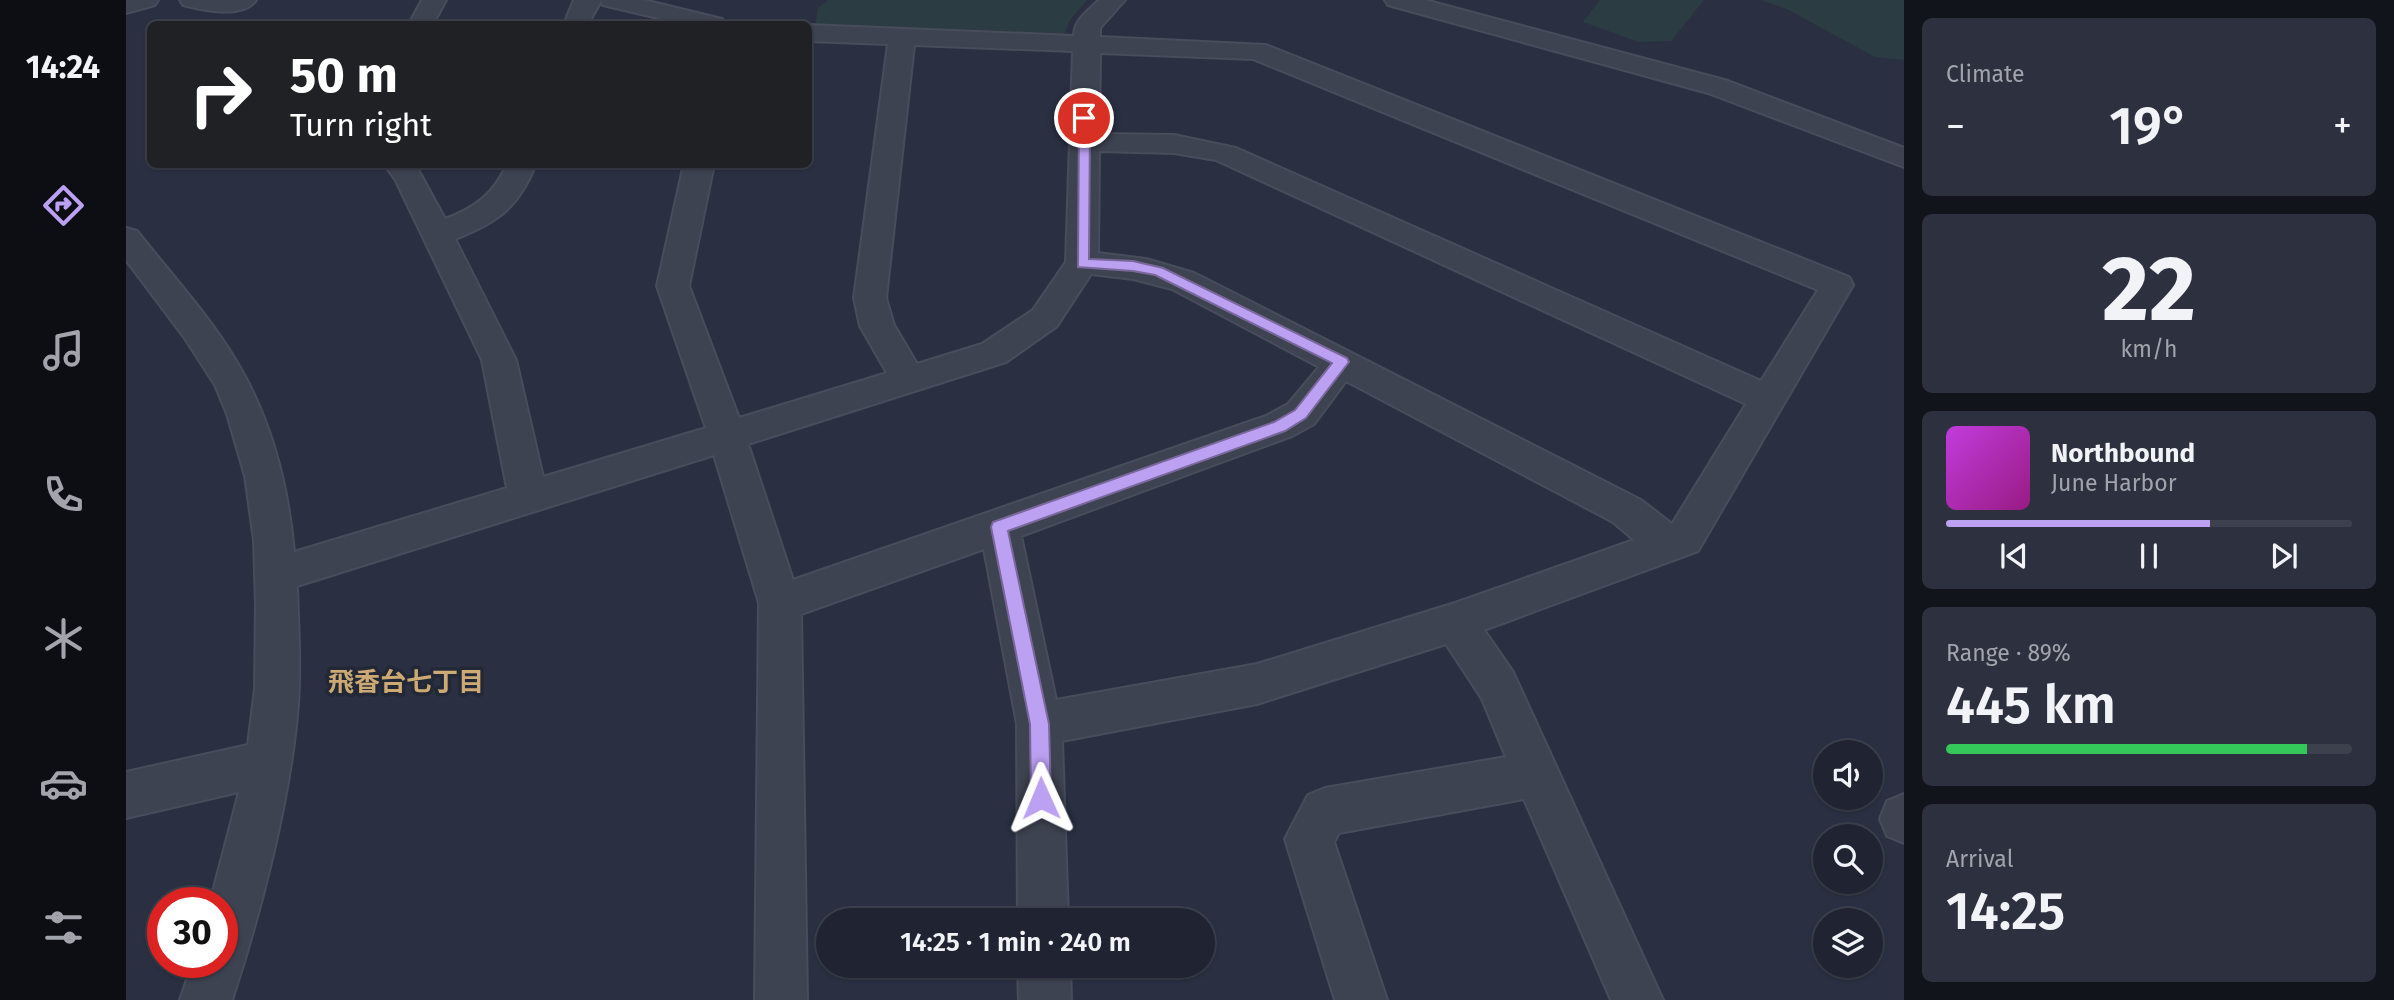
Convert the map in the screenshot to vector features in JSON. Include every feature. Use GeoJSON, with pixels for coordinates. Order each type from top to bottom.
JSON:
{"type":"FeatureCollection","features":[{"type":"Feature","properties":{"kind":"street"},"geometry":{"type":"LineString","coordinates":[[126,6],[146,0]]}},
{"type":"Feature","properties":{"kind":"street"},"geometry":{"type":"LineString","coordinates":[[192,0],[239,2],[249,21]]}},
{"type":"Feature","properties":{"kind":"street"},"geometry":{"type":"LineString","coordinates":[[423,21],[435,0]]}},
{"type":"Feature","properties":{"kind":"street"},"geometry":{"type":"LineString","coordinates":[[577,21],[584,4],[589,0]]}},
{"type":"Feature","properties":{"kind":"street"},"geometry":{"type":"LineString","coordinates":[[612,0],[700,21]]}},
{"type":"Feature","properties":{"kind":"street"},"geometry":{"type":"LineString","coordinates":[[277,575],[909,380],[993,353],[1021,337],[1045,317],[1082,263],[1087,26],[1113,0]]}},
{"type":"Feature","properties":{"kind":"street"},"geometry":{"type":"LineString","coordinates":[[1397,0],[1718,87],[1904,158]]}},
{"type":"Feature","properties":{"kind":"street"},"geometry":{"type":"LineString","coordinates":[[812,33],[1257,51],[1837,285],[1684,538],[1455,622],[1257,684],[1040,724]]}},
{"type":"Feature","properties":{"kind":"street"},"geometry":{"type":"LineString","coordinates":[[902,36],[870,298],[877,326],[909,380]]}},
{"type":"Feature","properties":{"kind":"street"},"geometry":{"type":"LineString","coordinates":[[1084,142],[1190,146],[1209,148],[1226,154],[1768,399]]}},
{"type":"Feature","properties":{"kind":"street"},"geometry":{"type":"LineString","coordinates":[[402,168],[408,175],[499,360],[528,497]]}},
{"type":"Feature","properties":{"kind":"street"},"geometry":{"type":"LineString","coordinates":[[437,234],[476,219],[508,196],[520,168]]}},
{"type":"Feature","properties":{"kind":"street"},"geometry":{"type":"LineString","coordinates":[[698,168],[673,286],[727,436],[779,603],[781,1000]]}},
{"type":"Feature","properties":{"kind":"street"},"geometry":{"type":"LineString","coordinates":[[126,238],[141,287],[205,343],[232,384],[254,439],[271,505],[277,575],[276,705],[255,825],[238,889]]}},
{"type":"Feature","properties":{"kind":"street"},"geometry":{"type":"LineString","coordinates":[[1082,263],[1133,266],[1159,271],[1342,362],[1627,511],[1668,544]]}},
{"type":"Feature","properties":{"kind":"street"},"geometry":{"type":"LineString","coordinates":[[779,603],[1279,426],[1301,414],[1342,362]]}},
{"type":"Feature","properties":{"kind":"street"},"geometry":{"type":"LineString","coordinates":[[999,527],[1040,724],[1043,908]]}},
{"type":"Feature","properties":{"kind":"street"},"geometry":{"type":"LineString","coordinates":[[1455,622],[1498,686],[1637,1000]]}},
{"type":"Feature","properties":{"kind":"street"},"geometry":{"type":"LineString","coordinates":[[126,795],[266,763]]}},
{"type":"Feature","properties":{"kind":"street"},"geometry":{"type":"LineString","coordinates":[[1361,1000],[1309,839],[1325,812],[1536,774]]}},
{"type":"Feature","properties":{"kind":"street"},"geometry":{"type":"LineString","coordinates":[[206,1000],[214,978]]}},
{"type":"Feature","properties":{"kind":"street"},"geometry":{"type":"LineString","coordinates":[[1044,978],[1045,1000]]}},
{"type":"Feature","properties":{"kind":"shaded area"},"geometry":{"type":"Polygon","coordinates":[[[828,0],[1087,0],[1070,20],[1059,46],[814,34],[818,8],[828,0]]]}},
{"type":"Feature","properties":{"kind":"shaded area"},"geometry":{"type":"Polygon","coordinates":[[[1600,0],[1704,0],[1671,41],[1639,42],[1583,22],[1600,0]]]}},
{"type":"Feature","properties":{"kind":"shaded area"},"geometry":{"type":"Polygon","coordinates":[[[1761,0],[1904,0],[1904,60],[1875,57],[1787,9],[1761,0]]]}},
{"type":"Feature","properties":{"kind":"district","name":"飛香台七丁目"},"geometry":{"type":"Point","coordinates":[406,682]}},
{"type":"Feature","properties":{"kind":"route"},"geometry":{"type":"LineString","coordinates":[[1041,798],[1040,724],[999,527],[1279,426],[1301,414],[1342,362],[1159,271],[1133,266],[1082,263],[1084,118]]}}]}
